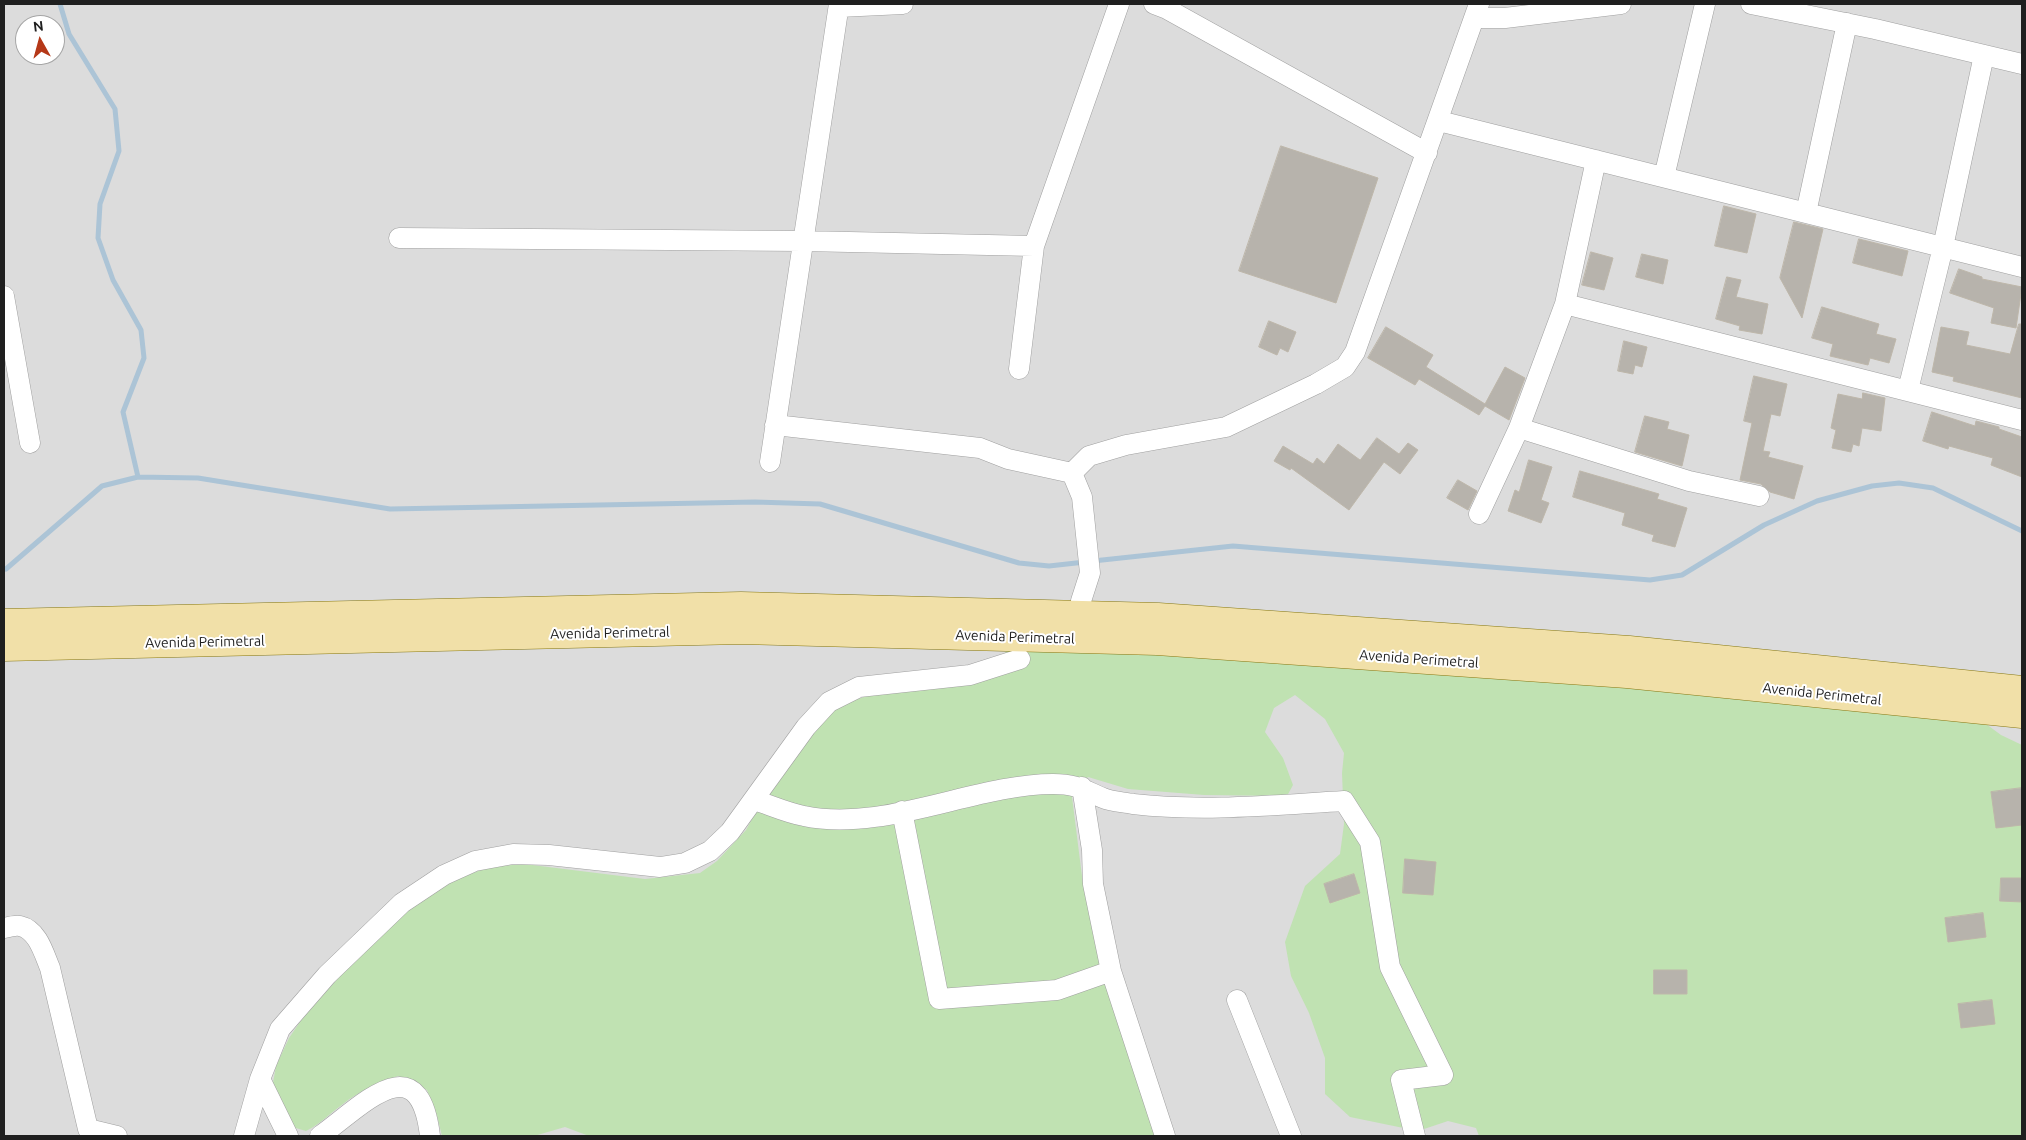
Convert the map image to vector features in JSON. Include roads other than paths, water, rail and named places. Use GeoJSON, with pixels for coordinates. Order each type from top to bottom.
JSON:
{"type":"FeatureCollection","features":[{"type":"Feature","properties":{"kind":"main road","name":"Avenida Perimetral"},"geometry":{"type":"LineString","coordinates":[[4,623],[741,606],[1110,616],[1629,650],[2022,690]]}},
{"type":"Feature","properties":{"kind":"main road","name":"Avenida Perimetral"},"geometry":{"type":"LineString","coordinates":[[4,647],[741,630],[1157,641],[1627,674],[2022,714]]}},
{"type":"Feature","properties":{"kind":"street"},"geometry":{"type":"LineString","coordinates":[[770,462],[839,6],[903,4]]}},
{"type":"Feature","properties":{"kind":"street"},"geometry":{"type":"LineString","coordinates":[[1019,368],[1034,246],[1118,4]]}},
{"type":"Feature","properties":{"kind":"street"},"geometry":{"type":"LineString","coordinates":[[1154,4],[1167,9],[1427,154]]}},
{"type":"Feature","properties":{"kind":"street"},"geometry":{"type":"LineString","coordinates":[[1072,473],[1089,456],[1126,445],[1226,427],[1316,384],[1345,367],[1355,352],[1439,121],[1476,11],[1505,18],[1621,4]]}},
{"type":"Feature","properties":{"kind":"street"},"geometry":{"type":"LineString","coordinates":[[1664,177],[1705,4]]}},
{"type":"Feature","properties":{"kind":"street"},"geometry":{"type":"LineString","coordinates":[[1751,4],[1847,23],[2022,64]]}},
{"type":"Feature","properties":{"kind":"street"},"geometry":{"type":"LineString","coordinates":[[1806,213],[1847,23]]}},
{"type":"Feature","properties":{"kind":"street"},"geometry":{"type":"LineString","coordinates":[[1908,390],[1943,247],[1984,55]]}},
{"type":"Feature","properties":{"kind":"street"},"geometry":{"type":"LineString","coordinates":[[1439,121],[2022,267]]}},
{"type":"Feature","properties":{"kind":"street"},"geometry":{"type":"LineString","coordinates":[[1479,514],[1519,428],[1565,304],[1596,160]]}},
{"type":"Feature","properties":{"kind":"street"},"geometry":{"type":"LineString","coordinates":[[400,238],[803,241],[1034,246]]}},
{"type":"Feature","properties":{"kind":"street"},"geometry":{"type":"LineString","coordinates":[[4,296],[30,443]]}},
{"type":"Feature","properties":{"kind":"street"},"geometry":{"type":"LineString","coordinates":[[1565,304],[2022,420]]}},
{"type":"Feature","properties":{"kind":"street"},"geometry":{"type":"LineString","coordinates":[[775,425],[980,448],[1008,459],[1072,473]]}},
{"type":"Feature","properties":{"kind":"street"},"geometry":{"type":"LineString","coordinates":[[1519,428],[1688,481],[1759,496]]}},
{"type":"Feature","properties":{"kind":"street"},"geometry":{"type":"LineString","coordinates":[[1072,473],[1082,497],[1090,573],[1081,601]]}},
{"type":"Feature","properties":{"kind":"street"},"geometry":{"type":"LineString","coordinates":[[244,1136],[260,1079],[280,1029],[327,974],[402,903],[444,875],[475,861],[513,854],[549,855],[660,867],[685,863],[710,851],[730,832],[806,727],[829,702],[859,687],[970,675],[1020,659]]}},
{"type":"Feature","properties":{"kind":"street"},"geometry":{"type":"LineString","coordinates":[[754,800],[804,817],[847,819],[902,811],[1002,790],[1053,784],[1082,787],[1105,799],[1134,804],[1236,808],[1344,801],[1370,842],[1390,967],[1444,1075],[1401,1080],[1415,1136]]}},
{"type":"Feature","properties":{"kind":"street"},"geometry":{"type":"LineString","coordinates":[[1082,787],[1092,850],[1093,884],[1111,971],[1165,1136]]}},
{"type":"Feature","properties":{"kind":"street"},"geometry":{"type":"LineString","coordinates":[[902,811],[939,999],[1058,990],[1111,971]]}},
{"type":"Feature","properties":{"kind":"street"},"geometry":{"type":"LineString","coordinates":[[4,928],[20,926],[31,932],[41,945],[50,968],[85,1133],[117,1136]]}},
{"type":"Feature","properties":{"kind":"street"},"geometry":{"type":"LineString","coordinates":[[1237,1000],[1291,1136]]}},
{"type":"Feature","properties":{"kind":"street"},"geometry":{"type":"LineString","coordinates":[[260,1079],[288,1136]]}},
{"type":"Feature","properties":{"kind":"street"},"geometry":{"type":"LineString","coordinates":[[320,1136],[364,1101],[390,1087],[408,1088],[422,1100],[430,1136]]}},
{"type":"Feature","properties":{"kind":"waterway"},"geometry":{"type":"LineString","coordinates":[[60,4],[69,34],[115,109],[119,151],[100,204],[98,238],[113,280],[141,330],[144,358],[123,412],[138,477]]}},
{"type":"Feature","properties":{"kind":"waterway"},"geometry":{"type":"LineString","coordinates":[[6,569],[102,486],[138,477],[198,478],[390,509],[755,502],[820,504],[1019,563],[1049,566],[1085,562]]}},
{"type":"Feature","properties":{"kind":"waterway"},"geometry":{"type":"LineString","coordinates":[[1093,561],[1233,546],[1650,580],[1682,575],[1764,525],[1817,501],[1872,486],[1899,483],[1933,488],[2022,531]]}}]}
